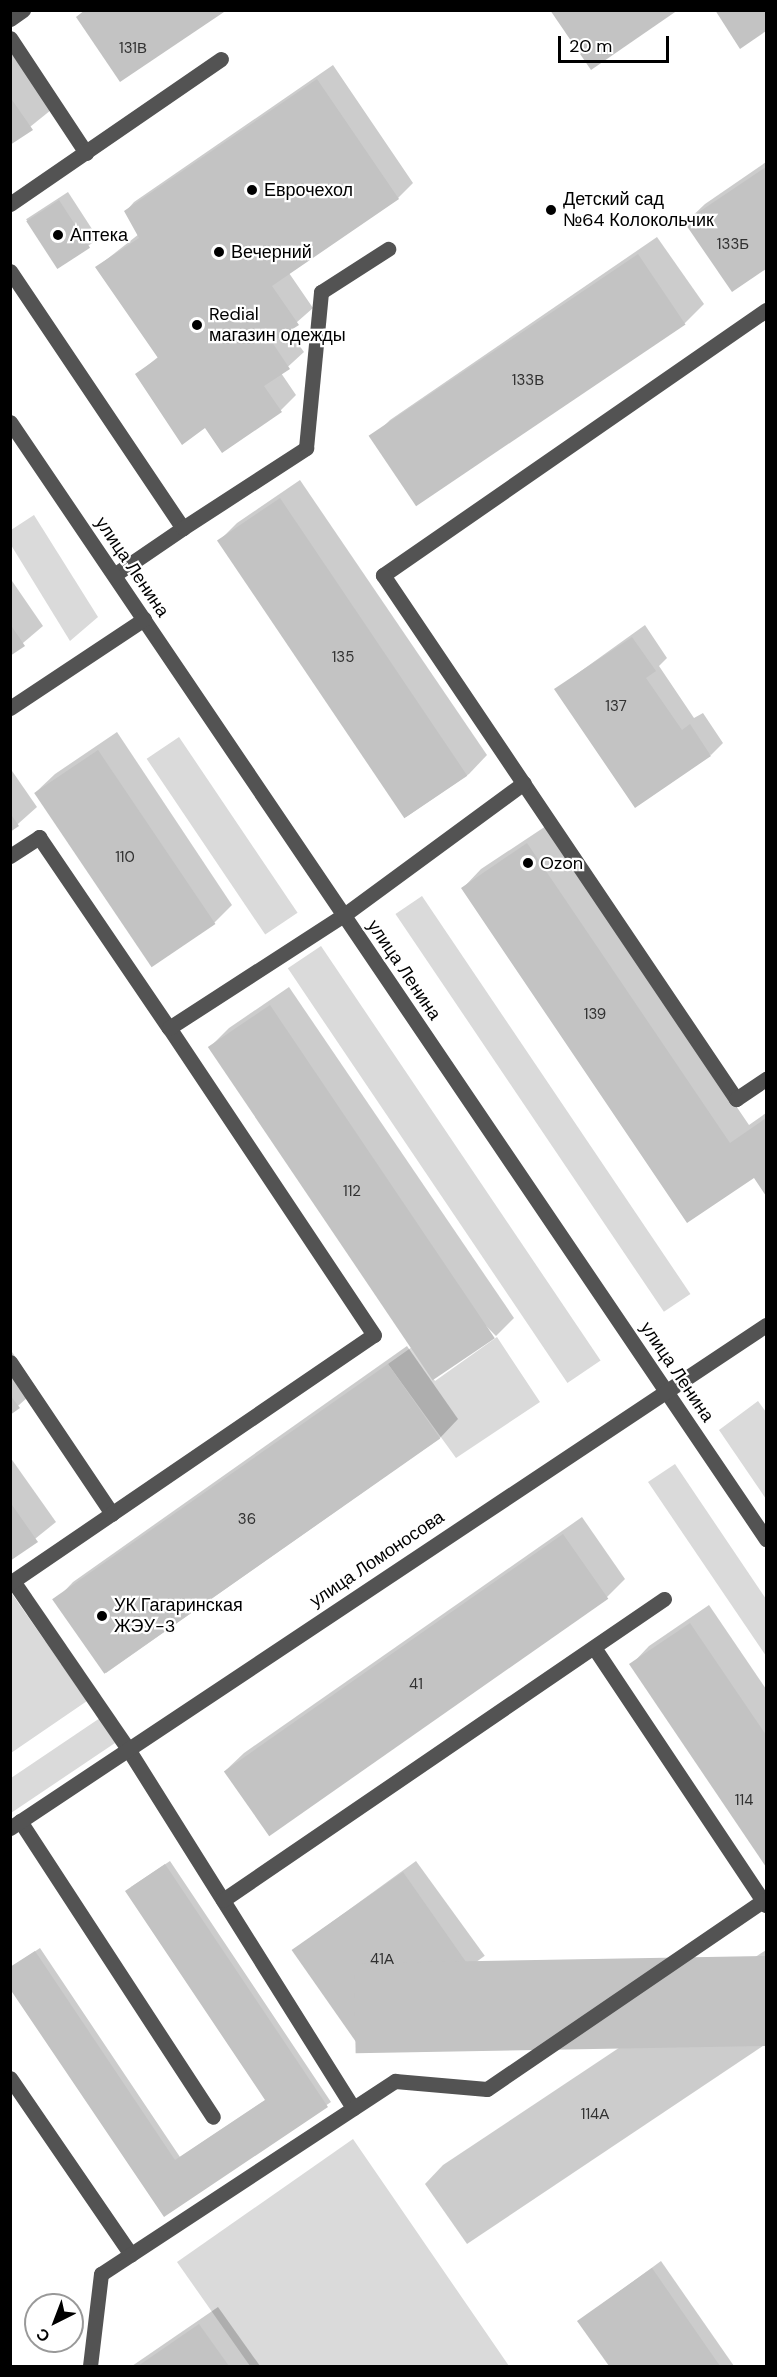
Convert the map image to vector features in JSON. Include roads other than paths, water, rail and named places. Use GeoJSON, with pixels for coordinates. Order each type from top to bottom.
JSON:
{"type":"FeatureCollection","features":[{"type":"Feature","properties":{"kind":"street"},"geometry":{"type":"LineString","coordinates":[[10,19],[23,10]]}},
{"type":"Feature","properties":{"kind":"street"},"geometry":{"type":"LineString","coordinates":[[10,38],[86,153]]}},
{"type":"Feature","properties":{"kind":"street"},"geometry":{"type":"LineString","coordinates":[[10,204],[220,59]]}},
{"type":"Feature","properties":{"kind":"street"},"geometry":{"type":"LineString","coordinates":[[114,575],[306,448],[321,292],[388,249]]}},
{"type":"Feature","properties":{"kind":"street"},"geometry":{"type":"LineString","coordinates":[[10,271],[183,528]]}},
{"type":"Feature","properties":{"kind":"street"},"geometry":{"type":"LineString","coordinates":[[766,310],[383,575],[736,1099],[766,1079]]}},
{"type":"Feature","properties":{"kind":"street","name":"улица Ленина"},"geometry":{"type":"LineString","coordinates":[[10,422],[766,1539]]}},
{"type":"Feature","properties":{"kind":"street"},"geometry":{"type":"LineString","coordinates":[[10,708],[144,619]]}},
{"type":"Feature","properties":{"kind":"street"},"geometry":{"type":"LineString","coordinates":[[169,1028],[344,915],[524,783]]}},
{"type":"Feature","properties":{"kind":"street"},"geometry":{"type":"LineString","coordinates":[[10,856],[39,837],[374,1335],[12,1582],[128,1749],[353,2108]]}},
{"type":"Feature","properties":{"kind":"street","name":"улица Ломоносова"},"geometry":{"type":"LineString","coordinates":[[15,1824],[667,1393],[766,1325]]}},
{"type":"Feature","properties":{"kind":"street"},"geometry":{"type":"LineString","coordinates":[[10,1362],[112,1514]]}},
{"type":"Feature","properties":{"kind":"street"},"geometry":{"type":"LineString","coordinates":[[223,1900],[664,1599]]}},
{"type":"Feature","properties":{"kind":"street"},"geometry":{"type":"LineString","coordinates":[[90,2367],[101,2274],[395,2081],[487,2089],[765,1902],[595,1648]]}},
{"type":"Feature","properties":{"kind":"street"},"geometry":{"type":"LineString","coordinates":[[15,1824],[213,2117]]}},
{"type":"Feature","properties":{"kind":"street"},"geometry":{"type":"LineString","coordinates":[[10,2078],[131,2255]]}},
{"type":"Feature","properties":{"kind":"place","name":"Еврочехол"},"geometry":{"type":"Point","coordinates":[252,190]}},
{"type":"Feature","properties":{"kind":"place","name":"Детский сад №64 Колокольчик"},"geometry":{"type":"Point","coordinates":[551,210]}},
{"type":"Feature","properties":{"kind":"place","name":"Аптека"},"geometry":{"type":"Point","coordinates":[58,235]}},
{"type":"Feature","properties":{"kind":"place","name":"Вечерний"},"geometry":{"type":"Point","coordinates":[219,252]}},
{"type":"Feature","properties":{"kind":"place","name":"Redial магазин одежды"},"geometry":{"type":"Point","coordinates":[197,325]}},
{"type":"Feature","properties":{"kind":"place","name":"Ozon"},"geometry":{"type":"Point","coordinates":[528,863]}},
{"type":"Feature","properties":{"kind":"place","name":"УК Гагаринская ЖЭУ-3"},"geometry":{"type":"Point","coordinates":[102,1616]}}]}
